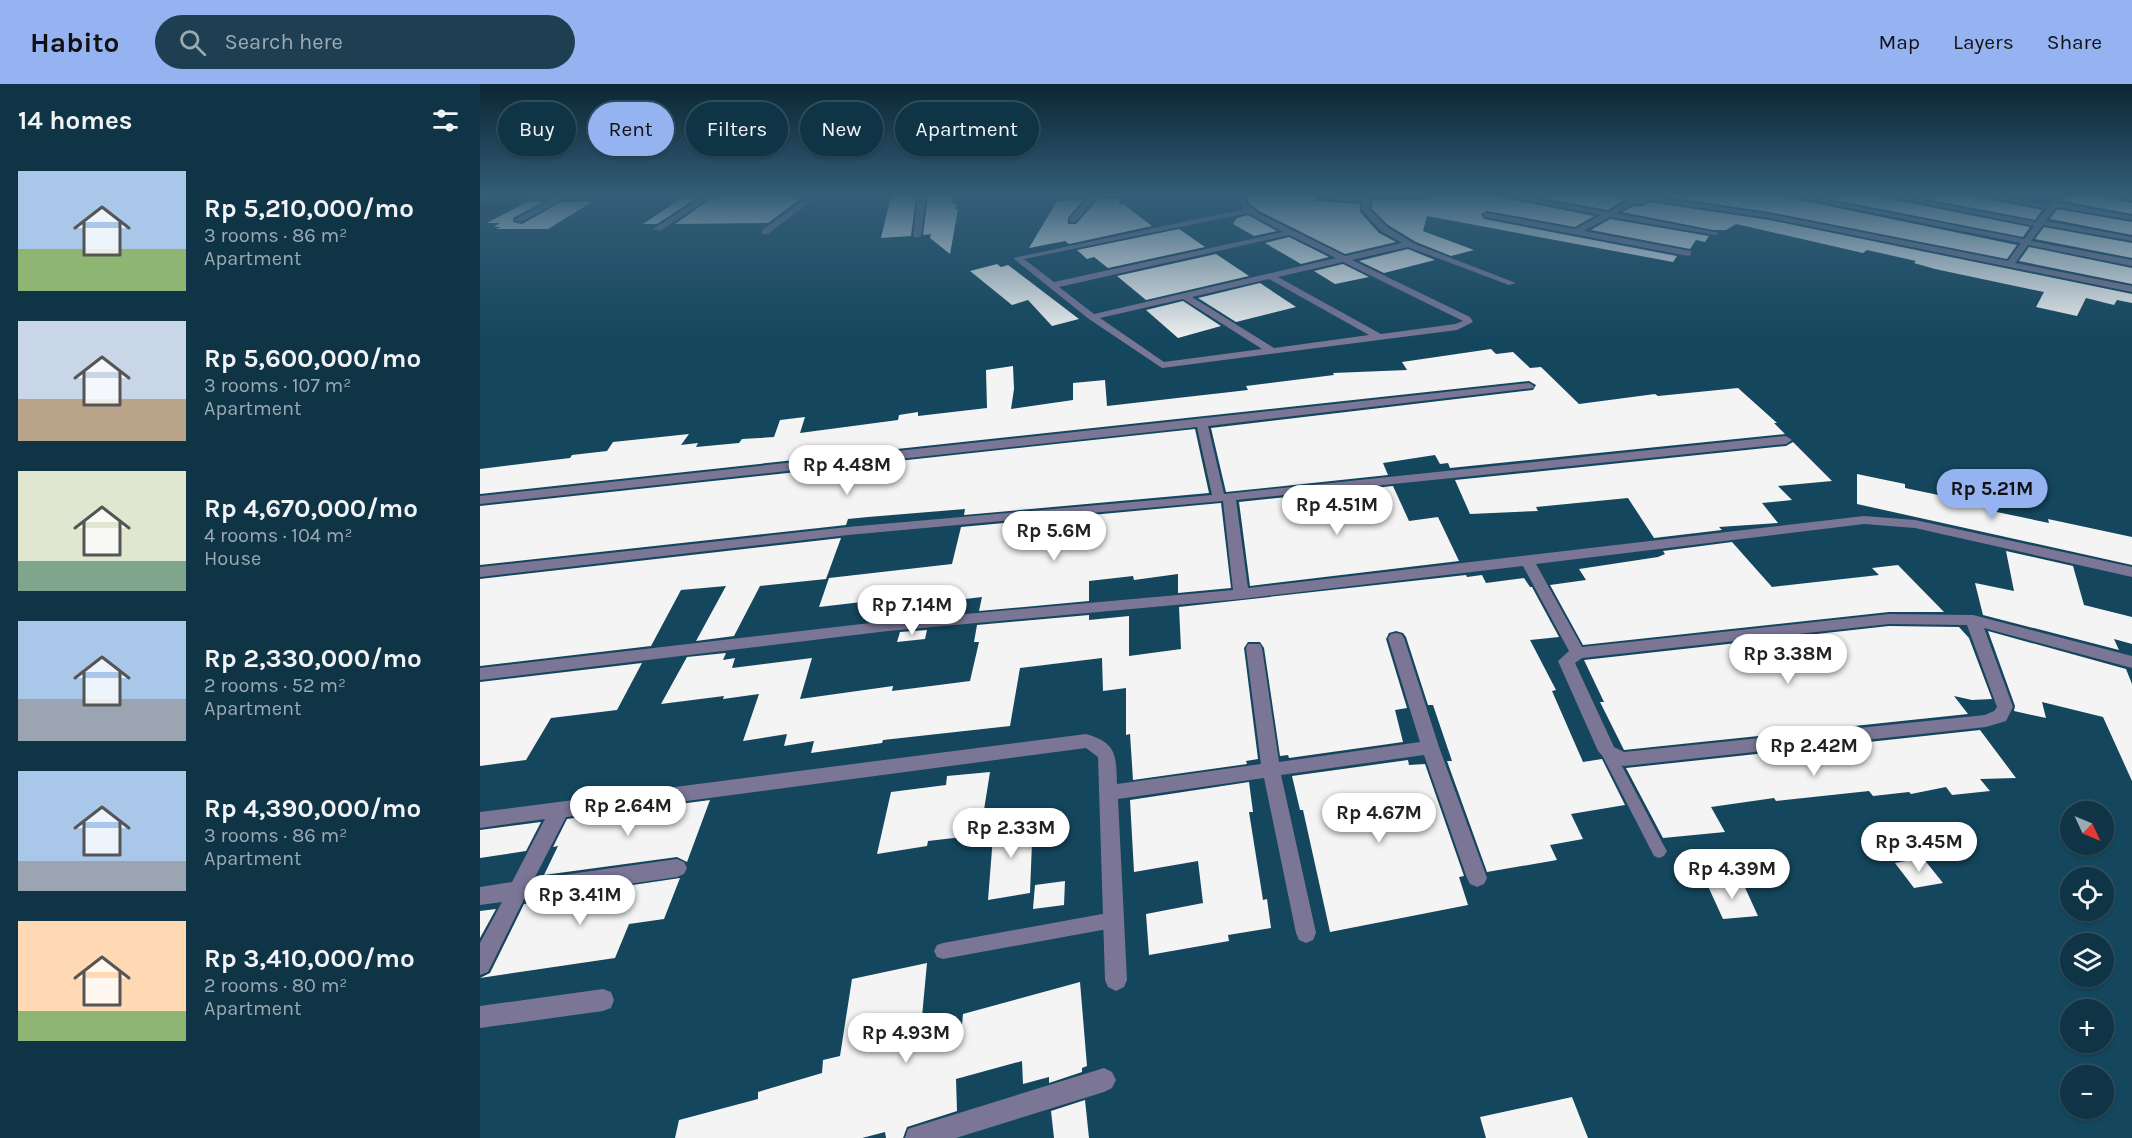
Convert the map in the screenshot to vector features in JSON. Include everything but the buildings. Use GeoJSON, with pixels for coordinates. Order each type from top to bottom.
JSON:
{"type":"FeatureCollection","features":[{"type":"Feature","properties":{"kind":"street"},"geometry":{"type":"LineString","coordinates":[[1076,245],[1018,257],[1092,317],[1148,357],[1162,364],[1381,338],[1457,327],[1468,322],[1467,319],[1317,245]]}},
{"type":"Feature","properties":{"kind":"street"},"geometry":{"type":"LineString","coordinates":[[1054,285],[1233,245]]}},
{"type":"Feature","properties":{"kind":"street"},"geometry":{"type":"LineString","coordinates":[[1092,317],[1404,245]]}},
{"type":"Feature","properties":{"kind":"street"},"geometry":{"type":"LineString","coordinates":[[1412,245],[1512,282]]}},
{"type":"Feature","properties":{"kind":"street"},"geometry":{"type":"LineString","coordinates":[[1646,245],[1688,253]]}},
{"type":"Feature","properties":{"kind":"street"},"geometry":{"type":"LineString","coordinates":[[1916,245],[2132,289]]}},
{"type":"Feature","properties":{"kind":"street"},"geometry":{"type":"LineString","coordinates":[[2010,264],[2023,245]]}},
{"type":"Feature","properties":{"kind":"street"},"geometry":{"type":"LineString","coordinates":[[2037,245],[2132,263]]}},
{"type":"Feature","properties":{"kind":"street"},"geometry":{"type":"LineString","coordinates":[[1270,276],[1381,338]]}},
{"type":"Feature","properties":{"kind":"street"},"geometry":{"type":"LineString","coordinates":[[1185,296],[1272,351]]}},
{"type":"Feature","properties":{"kind":"street"},"geometry":{"type":"LineString","coordinates":[[480,500],[1202,424],[1529,386]]}},
{"type":"Feature","properties":{"kind":"street"},"geometry":{"type":"LineString","coordinates":[[1202,424],[1224,498],[1241,594]]}},
{"type":"Feature","properties":{"kind":"street"},"geometry":{"type":"LineString","coordinates":[[480,572],[848,531],[1224,498],[1786,440]]}},
{"type":"Feature","properties":{"kind":"street"},"geometry":{"type":"LineString","coordinates":[[480,674],[888,626],[1241,594],[1863,520],[1915,524],[2132,572]]}},
{"type":"Feature","properties":{"kind":"street"},"geometry":{"type":"LineString","coordinates":[[1527,561],[1578,653]]}},
{"type":"Feature","properties":{"kind":"street"},"geometry":{"type":"LineString","coordinates":[[1973,620],[2005,707],[2000,716],[1974,722],[1624,759],[1607,752],[1566,661],[1578,653],[1889,619],[1950,618],[1973,620],[2132,662]]}},
{"type":"Feature","properties":{"kind":"street"},"geometry":{"type":"LineString","coordinates":[[1396,638],[1430,747],[1477,878]]}},
{"type":"Feature","properties":{"kind":"street"},"geometry":{"type":"LineString","coordinates":[[1254,648],[1271,770],[1306,933]]}},
{"type":"Feature","properties":{"kind":"street"},"geometry":{"type":"LineString","coordinates":[[480,820],[1079,741],[1096,744],[1107,755],[1116,980]]}},
{"type":"Feature","properties":{"kind":"street"},"geometry":{"type":"LineString","coordinates":[[1109,793],[1430,747]]}},
{"type":"Feature","properties":{"kind":"street"},"geometry":{"type":"LineString","coordinates":[[480,965],[560,809]]}},
{"type":"Feature","properties":{"kind":"street"},"geometry":{"type":"LineString","coordinates":[[480,896],[677,868]]}},
{"type":"Feature","properties":{"kind":"street"},"geometry":{"type":"LineString","coordinates":[[480,1017],[603,1000]]}},
{"type":"Feature","properties":{"kind":"street"},"geometry":{"type":"LineString","coordinates":[[917,1138],[1104,1080]]}},
{"type":"Feature","properties":{"kind":"lane"},"geometry":{"type":"LineString","coordinates":[[1607,752],[1659,851]]}},
{"type":"Feature","properties":{"kind":"lane"},"geometry":{"type":"LineString","coordinates":[[943,951],[1113,920]]}}]}
